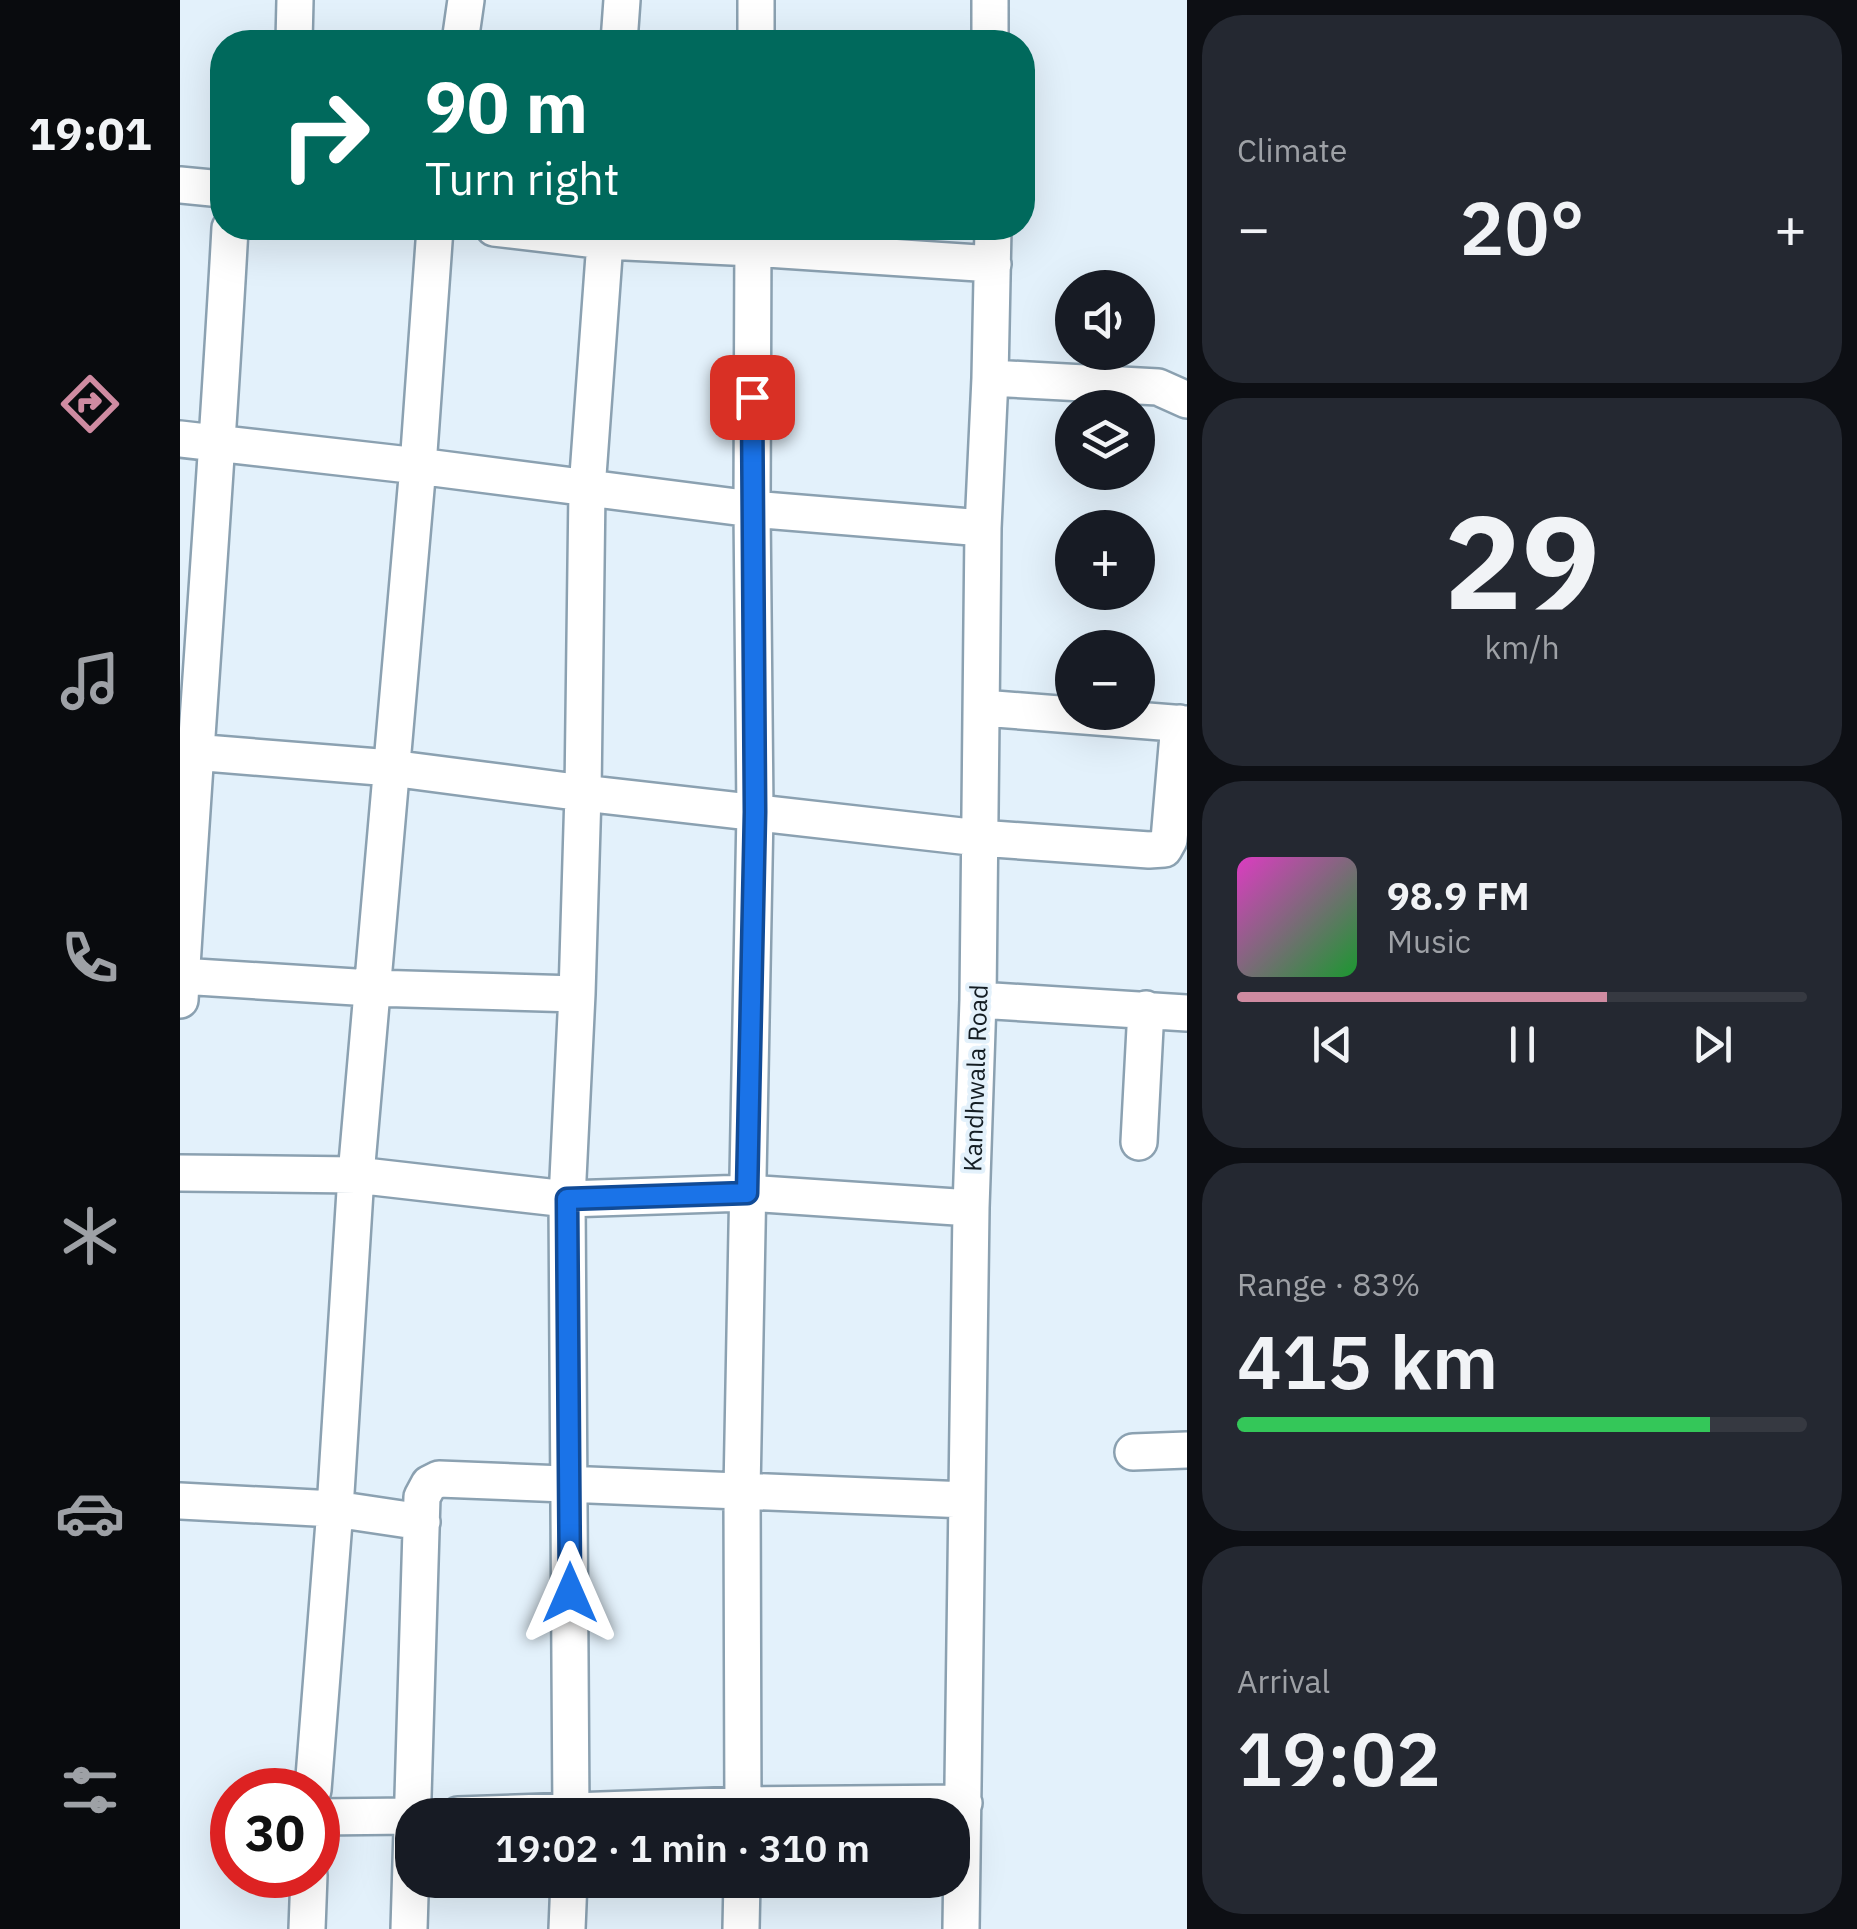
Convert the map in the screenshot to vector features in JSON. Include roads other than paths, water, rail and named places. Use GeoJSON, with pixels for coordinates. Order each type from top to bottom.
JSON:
{"type":"FeatureCollection","features":[{"type":"Feature","properties":{"kind":"street"},"geometry":{"type":"LineString","coordinates":[[294,30],[295,0]]}},
{"type":"Feature","properties":{"kind":"street"},"geometry":{"type":"LineString","coordinates":[[462,30],[466,0]]}},
{"type":"Feature","properties":{"kind":"street"},"geometry":{"type":"LineString","coordinates":[[620,30],[622,0]]}},
{"type":"Feature","properties":{"kind":"street"},"geometry":{"type":"LineString","coordinates":[[756,0],[756,30]]}},
{"type":"Feature","properties":{"kind":"street"},"geometry":{"type":"LineString","coordinates":[[990,0],[990,30]]}},
{"type":"Feature","properties":{"kind":"street"},"geometry":{"type":"LineString","coordinates":[[180,185],[210,189]]}},
{"type":"Feature","properties":{"kind":"street"},"geometry":{"type":"LineString","coordinates":[[229,240],[218,443],[187,752],[180,984],[577,994]]}},
{"type":"Feature","properties":{"kind":"street"},"geometry":{"type":"LineString","coordinates":[[315,1768],[356,1176],[418,466],[433,240]]}},
{"type":"Feature","properties":{"kind":"street"},"geometry":{"type":"LineString","coordinates":[[571,1798],[567,1199],[583,792],[587,489],[606,240]]}},
{"type":"Feature","properties":{"kind":"street"},"geometry":{"type":"LineString","coordinates":[[743,1798],[742,1491],[755,812],[753,240]]}},
{"type":"Feature","properties":{"kind":"street"},"geometry":{"type":"LineString","coordinates":[[771,240],[993,264]]}},
{"type":"Feature","properties":{"kind":"street","name":"Kandhwala Road"},"geometry":{"type":"LineString","coordinates":[[964,1798],[983,528],[992,240]]}},
{"type":"Feature","properties":{"kind":"street"},"geometry":{"type":"LineString","coordinates":[[990,378],[1158,387],[1187,400]]}},
{"type":"Feature","properties":{"kind":"street"},"geometry":{"type":"LineString","coordinates":[[180,439],[752,509],[983,528]]}},
{"type":"Feature","properties":{"kind":"street"},"geometry":{"type":"LineString","coordinates":[[187,752],[390,768],[979,838],[1164,849],[1169,840],[1183,724],[982,708]]}},
{"type":"Feature","properties":{"kind":"street"},"geometry":{"type":"LineString","coordinates":[[978,1000],[1187,1013]]}},
{"type":"Feature","properties":{"kind":"street"},"geometry":{"type":"LineString","coordinates":[[1139,1142],[1146,1009]]}},
{"type":"Feature","properties":{"kind":"street"},"geometry":{"type":"LineString","coordinates":[[180,1172],[356,1176],[567,1199],[747,1193],[972,1208]]}},
{"type":"Feature","properties":{"kind":"street"},"geometry":{"type":"LineString","coordinates":[[1133,1452],[1187,1450]]}},
{"type":"Feature","properties":{"kind":"street"},"geometry":{"type":"LineString","coordinates":[[413,1798],[422,1496],[429,1484],[440,1479],[967,1500]]}},
{"type":"Feature","properties":{"kind":"street"},"geometry":{"type":"LineString","coordinates":[[180,1502],[335,1509],[422,1522]]}},
{"type":"Feature","properties":{"kind":"street"},"geometry":{"type":"LineString","coordinates":[[340,1817],[395,1816]]}},
{"type":"Feature","properties":{"kind":"street"},"geometry":{"type":"LineString","coordinates":[[307,1929],[308,1898]]}},
{"type":"Feature","properties":{"kind":"street"},"geometry":{"type":"LineString","coordinates":[[409,1929],[410,1898]]}},
{"type":"Feature","properties":{"kind":"street"},"geometry":{"type":"LineString","coordinates":[[567,1929],[568,1898]]}},
{"type":"Feature","properties":{"kind":"street"},"geometry":{"type":"LineString","coordinates":[[741,1929],[742,1898]]}},
{"type":"Feature","properties":{"kind":"street","name":"Kandhwala Road"},"geometry":{"type":"LineString","coordinates":[[961,1929],[962,1898]]}}]}
